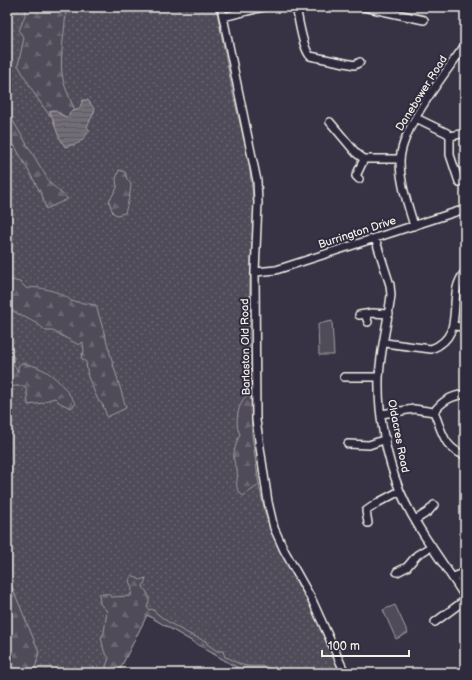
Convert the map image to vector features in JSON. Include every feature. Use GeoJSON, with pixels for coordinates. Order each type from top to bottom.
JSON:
{"type":"FeatureCollection","features":[{"type":"Feature","properties":{"kind":"street","name":"Barlaston Old Road"},"geometry":{"type":"LineString","coordinates":[[221,7],[257,181],[258,203],[255,272],[256,420],[268,502],[274,528],[284,550],[312,600],[345,673]]}},
{"type":"Feature","properties":{"kind":"street"},"geometry":{"type":"LineString","coordinates":[[223,17],[264,7]]}},
{"type":"Feature","properties":{"kind":"street"},"geometry":{"type":"LineString","coordinates":[[296,7],[301,30],[310,56],[358,66]]}},
{"type":"Feature","properties":{"kind":"street"},"geometry":{"type":"LineString","coordinates":[[364,7],[424,20]]}},
{"type":"Feature","properties":{"kind":"street","name":"Danebower Road"},"geometry":{"type":"LineString","coordinates":[[414,226],[402,184],[400,159],[405,140],[416,118],[465,45]]}},
{"type":"Feature","properties":{"kind":"street"},"geometry":{"type":"LineString","coordinates":[[416,118],[447,133],[450,136],[461,134]]}},
{"type":"Feature","properties":{"kind":"street"},"geometry":{"type":"LineString","coordinates":[[330,122],[339,128],[356,153],[364,159],[400,159]]}},
{"type":"Feature","properties":{"kind":"street"},"geometry":{"type":"LineString","coordinates":[[450,136],[450,155],[459,177]]}},
{"type":"Feature","properties":{"kind":"street"},"geometry":{"type":"LineString","coordinates":[[355,178],[364,159]]}},
{"type":"Feature","properties":{"kind":"street","name":"Burrington Drive"},"geometry":{"type":"LineString","coordinates":[[255,272],[276,270],[465,209]]}},
{"type":"Feature","properties":{"kind":"street","name":"Oldacres Road"},"geometry":{"type":"LineString","coordinates":[[374,238],[390,285],[391,295],[379,377],[381,414],[392,468],[400,491],[416,520],[465,599]]}},
{"type":"Feature","properties":{"kind":"street"},"geometry":{"type":"LineString","coordinates":[[385,344],[431,349],[438,346],[447,338],[453,326],[459,282],[465,272]]}},
{"type":"Feature","properties":{"kind":"street"},"geometry":{"type":"LineString","coordinates":[[368,322],[362,314],[389,314]]}},
{"type":"Feature","properties":{"kind":"street"},"geometry":{"type":"LineString","coordinates":[[453,326],[465,327]]}},
{"type":"Feature","properties":{"kind":"street"},"geometry":{"type":"LineString","coordinates":[[348,379],[379,377]]}},
{"type":"Feature","properties":{"kind":"street"},"geometry":{"type":"LineString","coordinates":[[434,412],[440,404],[450,398],[465,394]]}},
{"type":"Feature","properties":{"kind":"street"},"geometry":{"type":"LineString","coordinates":[[381,414],[414,409],[434,412]]}},
{"type":"Feature","properties":{"kind":"street"},"geometry":{"type":"LineString","coordinates":[[434,412],[448,446],[454,452],[465,455]]}},
{"type":"Feature","properties":{"kind":"street"},"geometry":{"type":"LineString","coordinates":[[351,446],[369,445],[386,439]]}},
{"type":"Feature","properties":{"kind":"street"},"geometry":{"type":"LineString","coordinates":[[368,523],[364,509],[400,491]]}},
{"type":"Feature","properties":{"kind":"street"},"geometry":{"type":"LineString","coordinates":[[416,520],[433,509]]}},
{"type":"Feature","properties":{"kind":"street"},"geometry":{"type":"LineString","coordinates":[[400,568],[432,546]]}},
{"type":"Feature","properties":{"kind":"street"},"geometry":{"type":"LineString","coordinates":[[453,578],[465,571]]}},
{"type":"Feature","properties":{"kind":"street"},"geometry":{"type":"LineString","coordinates":[[437,618],[465,599]]}},
{"type":"Feature","properties":{"kind":"green space"},"geometry":{"type":"Polygon","coordinates":[[[7,7],[216,7],[233,94],[248,157],[254,208],[249,337],[252,435],[259,485],[266,517],[290,570],[317,618],[342,673],[246,673],[147,615],[118,673],[7,673],[7,7]]]}},
{"type":"Feature","properties":{"kind":"green space"},"geometry":{"type":"Polygon","coordinates":[[[25,7],[66,7],[61,63],[65,87],[75,111],[70,113],[68,117],[53,110],[50,111],[50,116],[35,95],[18,65],[24,38],[19,31],[25,15],[25,7]]]}},
{"type":"Feature","properties":{"kind":"green space"},"geometry":{"type":"Polygon","coordinates":[[[7,111],[50,183],[68,199],[46,209],[42,195],[7,132],[7,111]]]}},
{"type":"Feature","properties":{"kind":"green space"},"geometry":{"type":"Polygon","coordinates":[[[119,170],[125,172],[127,179],[131,184],[125,213],[117,215],[113,213],[109,201],[117,188],[116,179],[119,170]]]}},
{"type":"Feature","properties":{"kind":"green space"},"geometry":{"type":"Polygon","coordinates":[[[7,279],[20,282],[27,289],[43,288],[57,292],[71,301],[96,305],[126,408],[107,417],[103,405],[98,400],[88,377],[86,362],[81,358],[84,352],[83,342],[79,345],[53,331],[46,331],[38,324],[7,308],[7,279]]]}},
{"type":"Feature","properties":{"kind":"green space"},"geometry":{"type":"Polygon","coordinates":[[[332,321],[334,355],[319,355],[318,324],[332,321]]]}},
{"type":"Feature","properties":{"kind":"green space"},"geometry":{"type":"Polygon","coordinates":[[[7,349],[14,357],[13,363],[18,372],[18,366],[22,363],[40,368],[60,383],[76,404],[71,408],[60,403],[55,398],[43,403],[28,405],[27,391],[24,386],[14,386],[7,389],[7,349]]]}},
{"type":"Feature","properties":{"kind":"green space"},"geometry":{"type":"Polygon","coordinates":[[[246,396],[251,397],[252,435],[259,485],[243,496],[237,486],[237,469],[234,462],[234,456],[240,434],[237,425],[239,409],[246,396]]]}},
{"type":"Feature","properties":{"kind":"green space"},"geometry":{"type":"Polygon","coordinates":[[[7,575],[39,652],[34,673],[18,673],[7,650],[7,575]]]}},
{"type":"Feature","properties":{"kind":"green space"},"geometry":{"type":"Polygon","coordinates":[[[132,575],[140,580],[146,578],[143,587],[149,597],[147,607],[149,610],[152,609],[178,628],[192,636],[206,641],[207,644],[217,651],[223,651],[225,657],[245,666],[267,667],[276,673],[245,672],[147,615],[118,673],[107,673],[106,666],[109,658],[104,651],[101,637],[104,633],[107,611],[100,604],[99,594],[109,594],[111,597],[131,596],[132,588],[129,581],[132,575]]]}},
{"type":"Feature","properties":{"kind":"green space"},"geometry":{"type":"Polygon","coordinates":[[[395,605],[408,633],[396,639],[383,610],[395,605]]]}},
{"type":"Feature","properties":{"kind":"shaded area"},"geometry":{"type":"Polygon","coordinates":[[[83,100],[88,100],[95,110],[87,127],[90,131],[79,143],[65,147],[58,135],[50,111],[54,110],[65,117],[68,117],[70,112],[79,109],[83,100]]]}}]}
